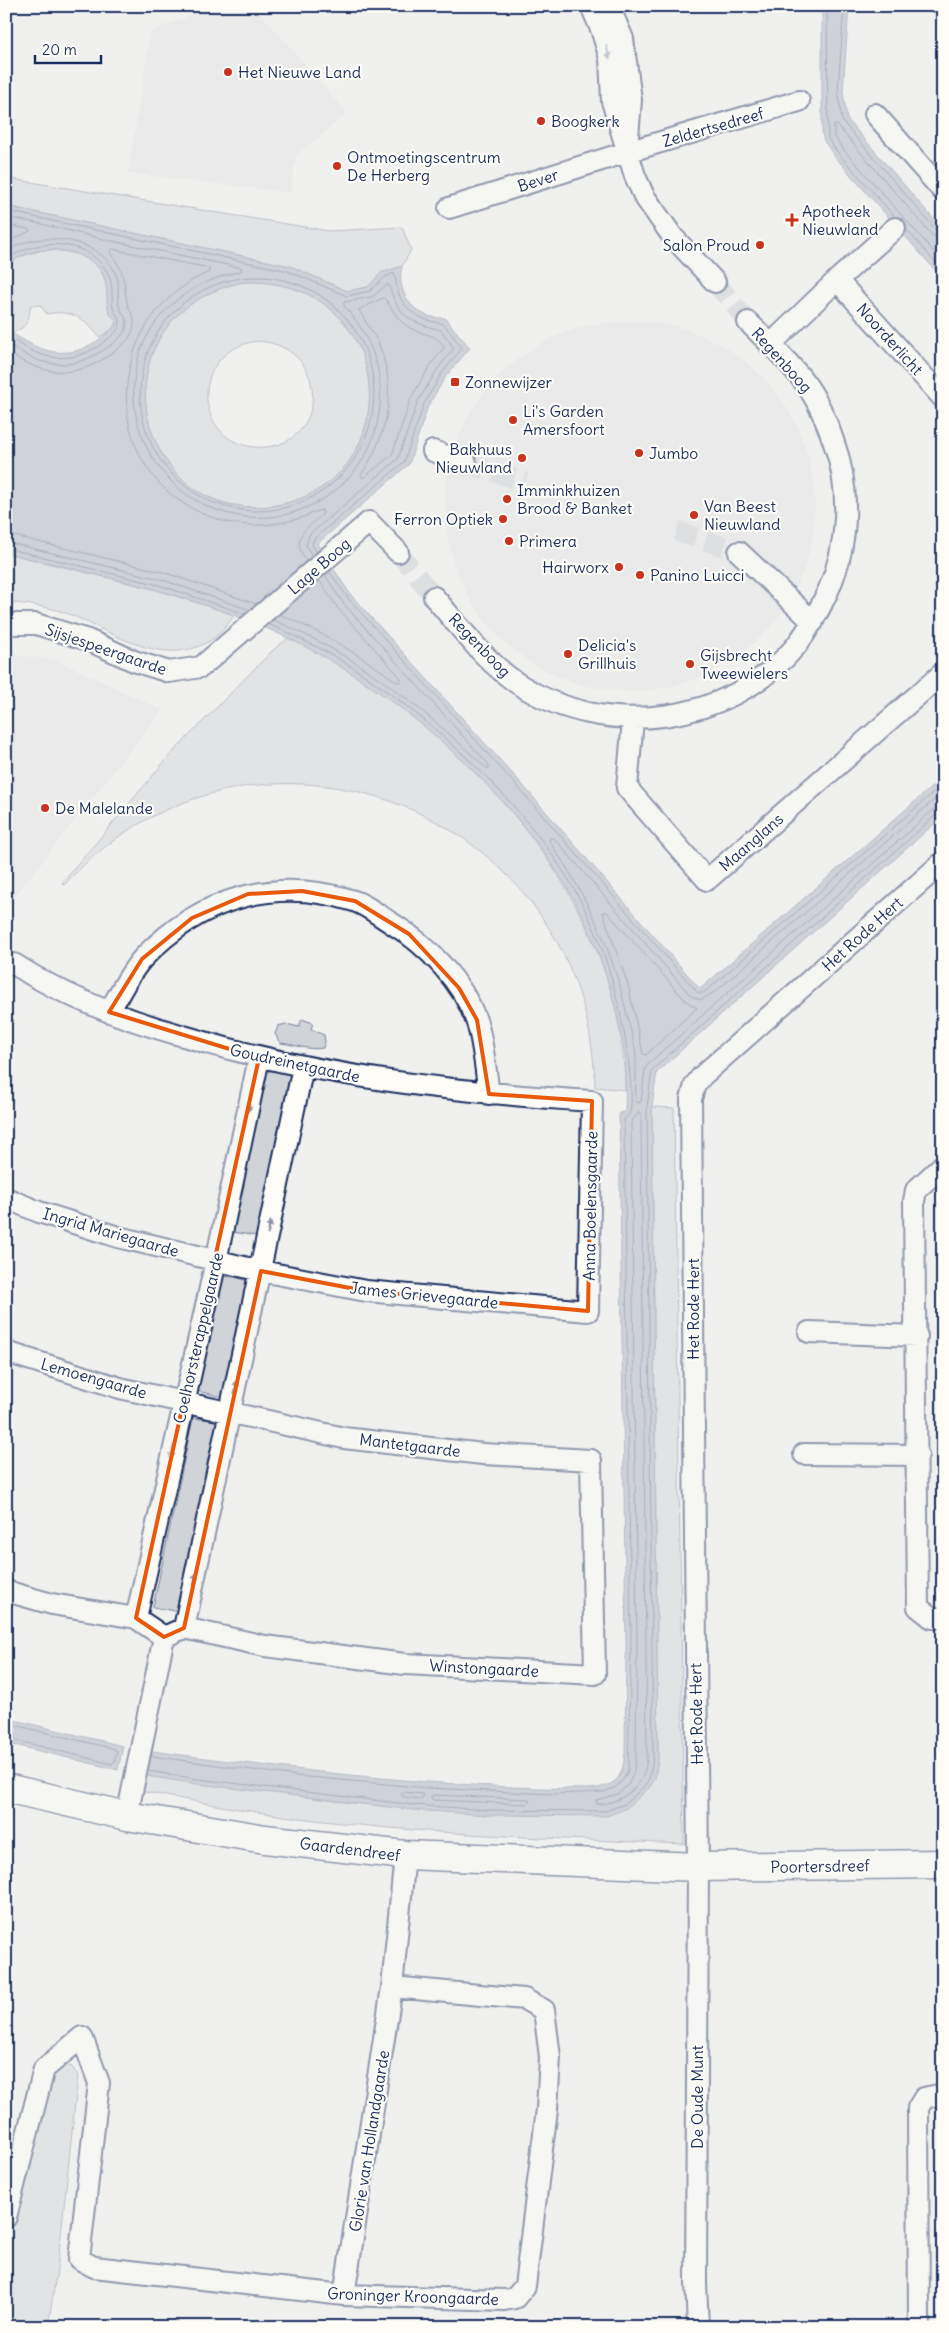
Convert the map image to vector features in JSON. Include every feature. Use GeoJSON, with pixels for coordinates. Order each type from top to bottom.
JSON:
{"type":"FeatureCollection","features":[{"type":"Feature","properties":{"kind":"street"},"geometry":{"type":"LineString","coordinates":[[591,6],[610,58],[612,102],[627,152],[644,196],[673,237],[714,282]]}},
{"type":"Feature","properties":{"kind":"street"},"geometry":{"type":"LineString","coordinates":[[609,6],[623,39],[631,100],[627,152]]}},
{"type":"Feature","properties":{"kind":"street","name":"Zeldertsedreef"},"geometry":{"type":"LineString","coordinates":[[627,152],[799,101]]}},
{"type":"Feature","properties":{"kind":"street"},"geometry":{"type":"LineString","coordinates":[[875,114],[943,190]]}},
{"type":"Feature","properties":{"kind":"street","name":"Bever"},"geometry":{"type":"LineString","coordinates":[[449,208],[627,152]]}},
{"type":"Feature","properties":{"kind":"street"},"geometry":{"type":"LineString","coordinates":[[770,345],[894,228]]}},
{"type":"Feature","properties":{"kind":"street","name":"Noorderlicht"},"geometry":{"type":"LineString","coordinates":[[837,280],[943,398]]}},
{"type":"Feature","properties":{"kind":"street","name":"Regenboog"},"geometry":{"type":"LineString","coordinates":[[434,597],[474,643],[519,684],[548,700],[578,710],[619,718],[656,717],[697,710],[738,693],[778,664],[794,648],[812,622],[830,585],[843,546],[845,512],[842,474],[833,440],[815,399],[804,381],[748,322]]}},
{"type":"Feature","properties":{"kind":"street"},"geometry":{"type":"LineString","coordinates":[[433,451],[466,463]]}},
{"type":"Feature","properties":{"kind":"street","name":"Lage Boog"},"geometry":{"type":"LineString","coordinates":[[250,626],[369,522],[392,546]]}},
{"type":"Feature","properties":{"kind":"street"},"geometry":{"type":"LineString","coordinates":[[739,552],[812,622]]}},
{"type":"Feature","properties":{"kind":"street","name":"Sijsjespeergaarde"},"geometry":{"type":"LineString","coordinates":[[6,624],[36,624],[88,640],[134,661],[169,672],[201,667],[250,626]]}},
{"type":"Feature","properties":{"kind":"street","name":"Maanglans"},"geometry":{"type":"LineString","coordinates":[[632,719],[627,788],[707,880],[943,673]]}},
{"type":"Feature","properties":{"kind":"street","name":"Het Rode Hert"},"geometry":{"type":"LineString","coordinates":[[698,1867],[691,1099],[695,1085],[702,1076],[943,862]]}},
{"type":"Feature","properties":{"kind":"street"},"geometry":{"type":"LineString","coordinates":[[109,1012],[142,959],[165,937],[192,918],[219,904],[248,894],[302,891],[355,901],[409,934],[437,960],[459,988],[477,1020],[489,1094]]}},
{"type":"Feature","properties":{"kind":"street","name":"Goudreinetgaarde"},"geometry":{"type":"LineString","coordinates":[[14,964],[79,1001],[159,1029],[259,1058],[377,1081],[489,1094],[592,1101]]}},
{"type":"Feature","properties":{"kind":"street","name":"Coelhorsterappelgaarde"},"geometry":{"type":"LineString","coordinates":[[136,1618],[216,1261],[259,1058]]}},
{"type":"Feature","properties":{"kind":"street"},"geometry":{"type":"LineString","coordinates":[[164,1638],[184,1628],[231,1412],[302,1067]]}},
{"type":"Feature","properties":{"kind":"street","name":"Anna Boelensgaarde"},"geometry":{"type":"LineString","coordinates":[[588,1311],[592,1101]]}},
{"type":"Feature","properties":{"kind":"street"},"geometry":{"type":"LineString","coordinates":[[943,1165],[916,1190],[914,1201],[917,1336],[918,1607],[932,1618],[943,1618]]}},
{"type":"Feature","properties":{"kind":"street","name":"Ingrid Mariegaarde"},"geometry":{"type":"LineString","coordinates":[[6,1198],[39,1212],[118,1237],[260,1271]]}},
{"type":"Feature","properties":{"kind":"street","name":"James Grievegaarde"},"geometry":{"type":"LineString","coordinates":[[260,1271],[366,1291],[588,1311]]}},
{"type":"Feature","properties":{"kind":"street"},"geometry":{"type":"LineString","coordinates":[[809,1332],[917,1336]]}},
{"type":"Feature","properties":{"kind":"street","name":"Lemoengaarde"},"geometry":{"type":"LineString","coordinates":[[6,1352],[120,1388],[231,1412]]}},
{"type":"Feature","properties":{"kind":"street","name":"Mantetgaarde"},"geometry":{"type":"LineString","coordinates":[[231,1412],[344,1438],[483,1454],[591,1460]]}},
{"type":"Feature","properties":{"kind":"street"},"geometry":{"type":"LineString","coordinates":[[804,1454],[918,1455]]}},
{"type":"Feature","properties":{"kind":"street","name":"Winstongaarde"},"geometry":{"type":"LineString","coordinates":[[184,1628],[265,1646],[405,1664],[595,1674],[591,1460]]}},
{"type":"Feature","properties":{"kind":"street"},"geometry":{"type":"LineString","coordinates":[[6,1592],[52,1604],[136,1618],[164,1638]]}},
{"type":"Feature","properties":{"kind":"street"},"geometry":{"type":"LineString","coordinates":[[127,1816],[164,1638]]}},
{"type":"Feature","properties":{"kind":"street","name":"Gaardendreef"},"geometry":{"type":"LineString","coordinates":[[6,1788],[127,1816],[265,1839],[405,1855],[698,1867]]}},
{"type":"Feature","properties":{"kind":"street"},"geometry":{"type":"LineString","coordinates":[[392,1987],[405,1855]]}},
{"type":"Feature","properties":{"kind":"street","name":"Poortersdreef"},"geometry":{"type":"LineString","coordinates":[[698,1867],[943,1864]]}},
{"type":"Feature","properties":{"kind":"street","name":"De Oude Munt"},"geometry":{"type":"LineString","coordinates":[[698,1867],[696,2283],[698,2327]]}},
{"type":"Feature","properties":{"kind":"street","name":"Glorie van Hollandgaarde"},"geometry":{"type":"LineString","coordinates":[[344,2295],[392,1987]]}},
{"type":"Feature","properties":{"kind":"street","name":"Groninger Kroongaarde"},"geometry":{"type":"LineString","coordinates":[[6,2217],[44,2069],[82,2037],[99,2083],[78,2259],[94,2267],[344,2295],[504,2300],[515,2298],[525,2286],[547,2109],[550,2057],[544,2010],[524,1999],[392,1987]]}},
{"type":"Feature","properties":{"kind":"street"},"geometry":{"type":"LineString","coordinates":[[919,2327],[918,2108],[924,2098],[943,2094]]}},
{"type":"Feature","properties":{"kind":"highlighted area"},"geometry":{"type":"Polygon","coordinates":[[[302,891],[355,901],[409,934],[459,988],[477,1020],[489,1094],[592,1101],[588,1311],[366,1291],[261,1271],[184,1628],[164,1637],[136,1618],[259,1058],[109,1012],[142,959],[192,918],[248,894],[302,891]]]}},
{"type":"Feature","properties":{"kind":"shaded area","name":"Het Nieuwe Land"},"geometry":{"type":"Polygon","coordinates":[[[205,6],[254,6],[347,113],[296,156],[290,193],[128,173],[151,31],[183,19],[205,6]]]}},
{"type":"Feature","properties":{"kind":"shaded area"},"geometry":{"type":"Polygon","coordinates":[[[6,178],[329,231],[402,227],[411,250],[402,266],[381,273],[368,287],[347,291],[290,266],[6,206],[6,178]]]}},
{"type":"Feature","properties":{"kind":"shaded area"},"geometry":{"type":"Polygon","coordinates":[[[42,250],[72,253],[90,260],[98,266],[103,274],[110,307],[116,321],[113,329],[99,337],[83,320],[71,314],[47,314],[40,305],[30,306],[26,324],[19,330],[10,333],[6,328],[6,268],[17,258],[42,250]]]}},
{"type":"Feature","properties":{"kind":"shaded area"},"geometry":{"type":"Polygon","coordinates":[[[243,282],[294,289],[333,311],[357,344],[369,382],[366,422],[350,459],[321,488],[277,505],[229,504],[190,486],[162,455],[148,416],[147,375],[161,335],[193,303],[243,282]],[[257,341],[233,349],[217,363],[209,381],[207,400],[212,419],[224,435],[242,445],[266,447],[287,441],[301,429],[310,412],[312,394],[309,375],[298,359],[281,346],[257,341]]]}},
{"type":"Feature","properties":{"kind":"shaded area"},"geometry":{"type":"Polygon","coordinates":[[[630,321],[666,324],[701,335],[733,352],[761,375],[784,403],[801,435],[812,470],[815,506],[812,542],[801,577],[784,609],[761,637],[733,660],[701,677],[666,688],[630,691],[594,688],[559,677],[527,660],[499,637],[476,609],[459,577],[448,542],[445,506],[448,470],[459,435],[476,403],[499,375],[527,352],[559,335],[594,324],[630,321]]]}},
{"type":"Feature","properties":{"kind":"shaded area"},"geometry":{"type":"Polygon","coordinates":[[[6,553],[157,590],[235,615],[217,636],[195,648],[176,651],[157,650],[118,637],[63,612],[6,602],[6,553]]]}},
{"type":"Feature","properties":{"kind":"shaded area"},"geometry":{"type":"Polygon","coordinates":[[[288,638],[344,667],[404,709],[454,751],[500,798],[541,850],[575,905],[602,963],[619,1025],[625,1090],[595,1087],[578,990],[536,909],[474,846],[398,804],[313,785],[226,790],[141,823],[64,885],[62,883],[171,754],[272,651],[288,638]]]}},
{"type":"Feature","properties":{"kind":"shaded area","name":"De Malelande"},"geometry":{"type":"Polygon","coordinates":[[[6,654],[57,660],[162,710],[6,907],[6,654]]]}},
{"type":"Feature","properties":{"kind":"shaded area"},"geometry":{"type":"Polygon","coordinates":[[[302,1019],[313,1023],[311,1029],[324,1035],[325,1042],[323,1048],[307,1048],[280,1043],[275,1034],[278,1026],[286,1024],[299,1027],[302,1019]]]}},
{"type":"Feature","properties":{"kind":"shaded area"},"geometry":{"type":"Polygon","coordinates":[[[266,1070],[290,1075],[257,1236],[232,1232],[266,1070]]]}},
{"type":"Feature","properties":{"kind":"shaded area"},"geometry":{"type":"Polygon","coordinates":[[[652,1107],[674,1108],[684,1844],[512,1836],[384,1827],[265,1813],[140,1791],[140,1775],[351,1803],[488,1815],[655,1778],[658,1758],[652,1107]]]}},
{"type":"Feature","properties":{"kind":"shaded area"},"geometry":{"type":"Polygon","coordinates":[[[221,1276],[235,1277],[248,1281],[223,1397],[197,1391],[221,1276]]]}},
{"type":"Feature","properties":{"kind":"shaded area"},"geometry":{"type":"Polygon","coordinates":[[[193,1418],[218,1421],[181,1612],[153,1607],[193,1418]]]}},
{"type":"Feature","properties":{"kind":"shaded area"},"geometry":{"type":"Polygon","coordinates":[[[66,2065],[72,2067],[78,2075],[58,2263],[48,2327],[6,2327],[6,2245],[47,2083],[54,2072],[66,2065]]]}},
{"type":"Feature","properties":{"kind":"water"},"geometry":{"type":"Polygon","coordinates":[[[822,6],[849,6],[843,91],[847,119],[943,230],[943,279],[834,156],[824,141],[822,134],[822,6]]]}},
{"type":"Feature","properties":{"kind":"water"},"geometry":{"type":"Polygon","coordinates":[[[6,206],[290,266],[347,291],[368,287],[381,273],[402,266],[402,286],[410,303],[425,315],[445,318],[470,348],[446,376],[428,406],[409,464],[317,544],[351,595],[520,782],[700,989],[943,777],[943,816],[657,1072],[652,1107],[658,1758],[655,1778],[650,1787],[627,1808],[607,1816],[488,1815],[413,1810],[198,1784],[140,1775],[145,1750],[367,1777],[478,1785],[589,1789],[606,1786],[616,1780],[622,1770],[625,1753],[626,1644],[619,1113],[625,1112],[625,1057],[617,1011],[602,964],[584,918],[561,878],[536,842],[507,807],[441,741],[405,711],[329,660],[290,639],[256,624],[150,588],[6,553],[6,328],[13,334],[42,349],[72,352],[82,349],[110,331],[116,321],[109,312],[102,273],[86,258],[75,253],[39,250],[18,258],[6,268],[6,206]],[[243,282],[193,303],[161,335],[147,375],[148,416],[162,455],[190,486],[229,504],[277,505],[321,488],[350,459],[366,422],[369,382],[357,344],[333,311],[294,289],[243,282]]]}},
{"type":"Feature","properties":{"kind":"water"},"geometry":{"type":"Polygon","coordinates":[[[6,1718],[123,1746],[118,1770],[6,1743],[6,1718]]]}},
{"type":"Feature","properties":{"kind":"tunnel"},"geometry":{"type":"LineString","coordinates":[[715,282],[748,322]]}},
{"type":"Feature","properties":{"kind":"tunnel"},"geometry":{"type":"LineString","coordinates":[[466,463],[525,482]]}},
{"type":"Feature","properties":{"kind":"tunnel"},"geometry":{"type":"LineString","coordinates":[[677,531],[739,552]]}},
{"type":"Feature","properties":{"kind":"tunnel"},"geometry":{"type":"LineString","coordinates":[[398,552],[434,597]]}},
{"type":"Feature","properties":{"kind":"place","name":"Het Nieuwe Land"},"geometry":{"type":"Point","coordinates":[228,72]}},
{"type":"Feature","properties":{"kind":"place","name":"Boogkerk"},"geometry":{"type":"Point","coordinates":[541,121]}},
{"type":"Feature","properties":{"kind":"place","name":"Ontmoetingscentrum De Herberg"},"geometry":{"type":"Point","coordinates":[337,166]}},
{"type":"Feature","properties":{"kind":"place","name":"Apotheek Nieuwland"},"geometry":{"type":"Point","coordinates":[792,220]}},
{"type":"Feature","properties":{"kind":"place","name":"Salon Proud"},"geometry":{"type":"Point","coordinates":[760,245]}},
{"type":"Feature","properties":{"kind":"place","name":"Zonnewijzer"},"geometry":{"type":"Point","coordinates":[455,382]}},
{"type":"Feature","properties":{"kind":"place","name":"Li's Garden Amersfoort"},"geometry":{"type":"Point","coordinates":[513,420]}},
{"type":"Feature","properties":{"kind":"place","name":"Jumbo"},"geometry":{"type":"Point","coordinates":[639,453]}},
{"type":"Feature","properties":{"kind":"place","name":"Bakhuus Nieuwland"},"geometry":{"type":"Point","coordinates":[522,458]}},
{"type":"Feature","properties":{"kind":"place","name":"Imminkhuizen Brood & Banket"},"geometry":{"type":"Point","coordinates":[507,499]}},
{"type":"Feature","properties":{"kind":"place","name":"Van Beest Nieuwland"},"geometry":{"type":"Point","coordinates":[694,515]}},
{"type":"Feature","properties":{"kind":"place","name":"Ferron Optiek"},"geometry":{"type":"Point","coordinates":[503,519]}},
{"type":"Feature","properties":{"kind":"place","name":"Primera"},"geometry":{"type":"Point","coordinates":[509,541]}},
{"type":"Feature","properties":{"kind":"place","name":"Hairworx"},"geometry":{"type":"Point","coordinates":[619,567]}},
{"type":"Feature","properties":{"kind":"place","name":"Panino Luicci"},"geometry":{"type":"Point","coordinates":[640,575]}},
{"type":"Feature","properties":{"kind":"place","name":"Delicia's Grillhuis"},"geometry":{"type":"Point","coordinates":[568,654]}},
{"type":"Feature","properties":{"kind":"place","name":"Gijsbrecht Tweewielers"},"geometry":{"type":"Point","coordinates":[690,664]}},
{"type":"Feature","properties":{"kind":"place","name":"De Malelande"},"geometry":{"type":"Point","coordinates":[45,808]}}]}
